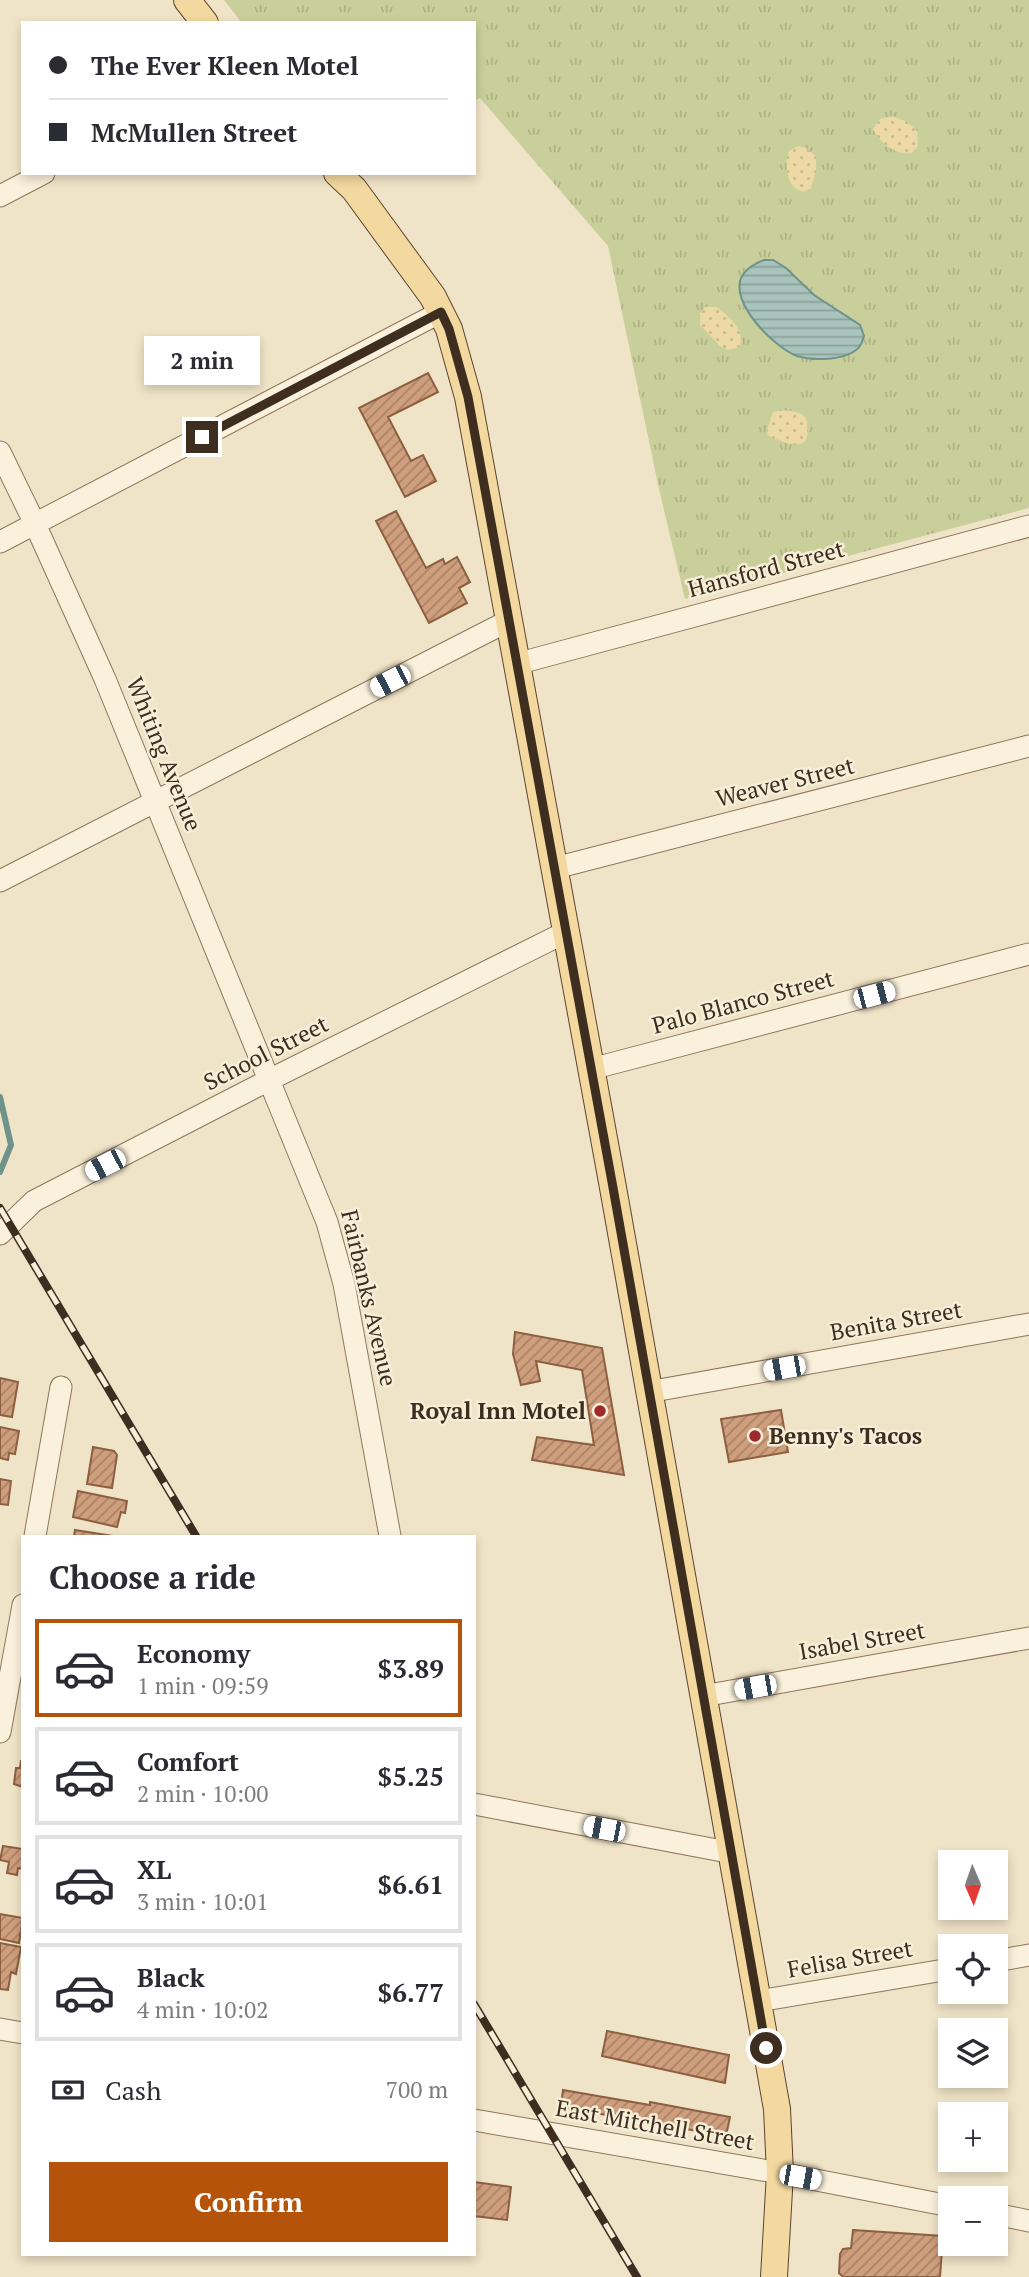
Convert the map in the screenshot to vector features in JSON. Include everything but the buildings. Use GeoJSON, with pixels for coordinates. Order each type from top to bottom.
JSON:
{"type":"FeatureCollection","features":[{"type":"Feature","properties":{"kind":"main road"},"geometry":{"type":"LineString","coordinates":[[187,0],[203,21]]}},
{"type":"Feature","properties":{"kind":"main road"},"geometry":{"type":"LineString","coordinates":[[339,175],[354,189],[411,264],[441,312],[449,329],[468,397],[733,1853],[776,2109],[780,2173],[774,2277]]}},
{"type":"Feature","properties":{"kind":"street"},"geometry":{"type":"LineString","coordinates":[[0,196],[40,175]]}},
{"type":"Feature","properties":{"kind":"street"},"geometry":{"type":"LineString","coordinates":[[0,542],[441,312]]}},
{"type":"Feature","properties":{"kind":"street","name":"Whiting Avenue"},"geometry":{"type":"LineString","coordinates":[[0,452],[105,679],[271,1079]]}},
{"type":"Feature","properties":{"kind":"street","name":"Hansford Street"},"geometry":{"type":"LineString","coordinates":[[516,664],[1029,526]]}},
{"type":"Feature","properties":{"kind":"street"},"geometry":{"type":"LineString","coordinates":[[0,881],[508,621]]}},
{"type":"Feature","properties":{"kind":"street","name":"Weaver Street"},"geometry":{"type":"LineString","coordinates":[[555,868],[1029,746]]}},
{"type":"Feature","properties":{"kind":"street","name":"School Street"},"geometry":{"type":"LineString","coordinates":[[0,1234],[34,1201],[566,932]]}},
{"type":"Feature","properties":{"kind":"street","name":"Palo Blanco Street"},"geometry":{"type":"LineString","coordinates":[[591,1069],[1029,954]]}},
{"type":"Feature","properties":{"kind":"street","name":"Fairbanks Avenue"},"geometry":{"type":"LineString","coordinates":[[271,1079],[327,1222],[337,1259],[390,1535]]}},
{"type":"Feature","properties":{"kind":"street","name":"Benita Street"},"geometry":{"type":"LineString","coordinates":[[648,1392],[1029,1324]]}},
{"type":"Feature","properties":{"kind":"street"},"geometry":{"type":"LineString","coordinates":[[35,1535],[61,1388]]}},
{"type":"Feature","properties":{"kind":"street"},"geometry":{"type":"LineString","coordinates":[[9,1721],[21,1622]]}},
{"type":"Feature","properties":{"kind":"street","name":"Isabel Street"},"geometry":{"type":"LineString","coordinates":[[703,1696],[1029,1638]]}},
{"type":"Feature","properties":{"kind":"street"},"geometry":{"type":"LineString","coordinates":[[476,1804],[733,1853]]}},
{"type":"Feature","properties":{"kind":"street"},"geometry":{"type":"LineString","coordinates":[[1008,1959],[1029,1955]]}},
{"type":"Feature","properties":{"kind":"street","name":"Felisa Street"},"geometry":{"type":"LineString","coordinates":[[758,2001],[938,1971]]}},
{"type":"Feature","properties":{"kind":"street"},"geometry":{"type":"LineString","coordinates":[[0,2029],[21,2033]]}},
{"type":"Feature","properties":{"kind":"street","name":"East Mitchell Street"},"geometry":{"type":"LineString","coordinates":[[476,2120],[780,2173],[938,2204]]}},
{"type":"Feature","properties":{"kind":"street"},"geometry":{"type":"LineString","coordinates":[[1008,2217],[1029,2221]]}},
{"type":"Feature","properties":{"kind":"green space"},"geometry":{"type":"Polygon","coordinates":[[[224,0],[1029,0],[1029,508],[685,599],[608,246],[480,98],[476,100],[476,21],[240,21],[224,0]]]}},
{"type":"Feature","properties":{"kind":"sand"},"geometry":{"type":"Polygon","coordinates":[[[893,116],[907,122],[917,131],[918,146],[912,153],[889,147],[873,129],[880,119],[893,116]]]}},
{"type":"Feature","properties":{"kind":"sand"},"geometry":{"type":"Polygon","coordinates":[[[798,146],[806,148],[816,156],[816,171],[811,188],[803,192],[793,186],[787,169],[789,151],[798,146]]]}},
{"type":"Feature","properties":{"kind":"sand"},"geometry":{"type":"Polygon","coordinates":[[[705,307],[717,307],[731,319],[740,335],[740,347],[728,350],[720,346],[700,325],[700,314],[705,307]]]}},
{"type":"Feature","properties":{"kind":"sand"},"geometry":{"type":"Polygon","coordinates":[[[787,410],[800,413],[806,418],[807,437],[797,445],[768,435],[773,412],[787,410]]]}},
{"type":"Feature","properties":{"kind":"water"},"geometry":{"type":"Polygon","coordinates":[[[764,260],[773,260],[786,268],[814,295],[860,325],[864,336],[860,346],[848,355],[821,359],[797,356],[777,344],[747,311],[739,287],[746,271],[764,260]]]}},
{"type":"Feature","properties":{"kind":"waterway"},"geometry":{"type":"LineString","coordinates":[[0,1097],[11,1145],[0,1172]]}},
{"type":"Feature","properties":{"kind":"railway"},"geometry":{"type":"LineString","coordinates":[[0,1208],[195,1535]]}},
{"type":"Feature","properties":{"kind":"railway"},"geometry":{"type":"LineString","coordinates":[[476,2007],[637,2277]]}},
{"type":"Feature","properties":{"kind":"place","name":"Royal Inn Motel"},"geometry":{"type":"Point","coordinates":[600,1411]}},
{"type":"Feature","properties":{"kind":"place","name":"Benny's Tacos"},"geometry":{"type":"Point","coordinates":[755,1436]}},
{"type":"Feature","properties":{"kind":"route"},"geometry":{"type":"LineString","coordinates":[[202,437],[441,312],[449,329],[468,397],[612,1182],[766,2048]]}}]}
